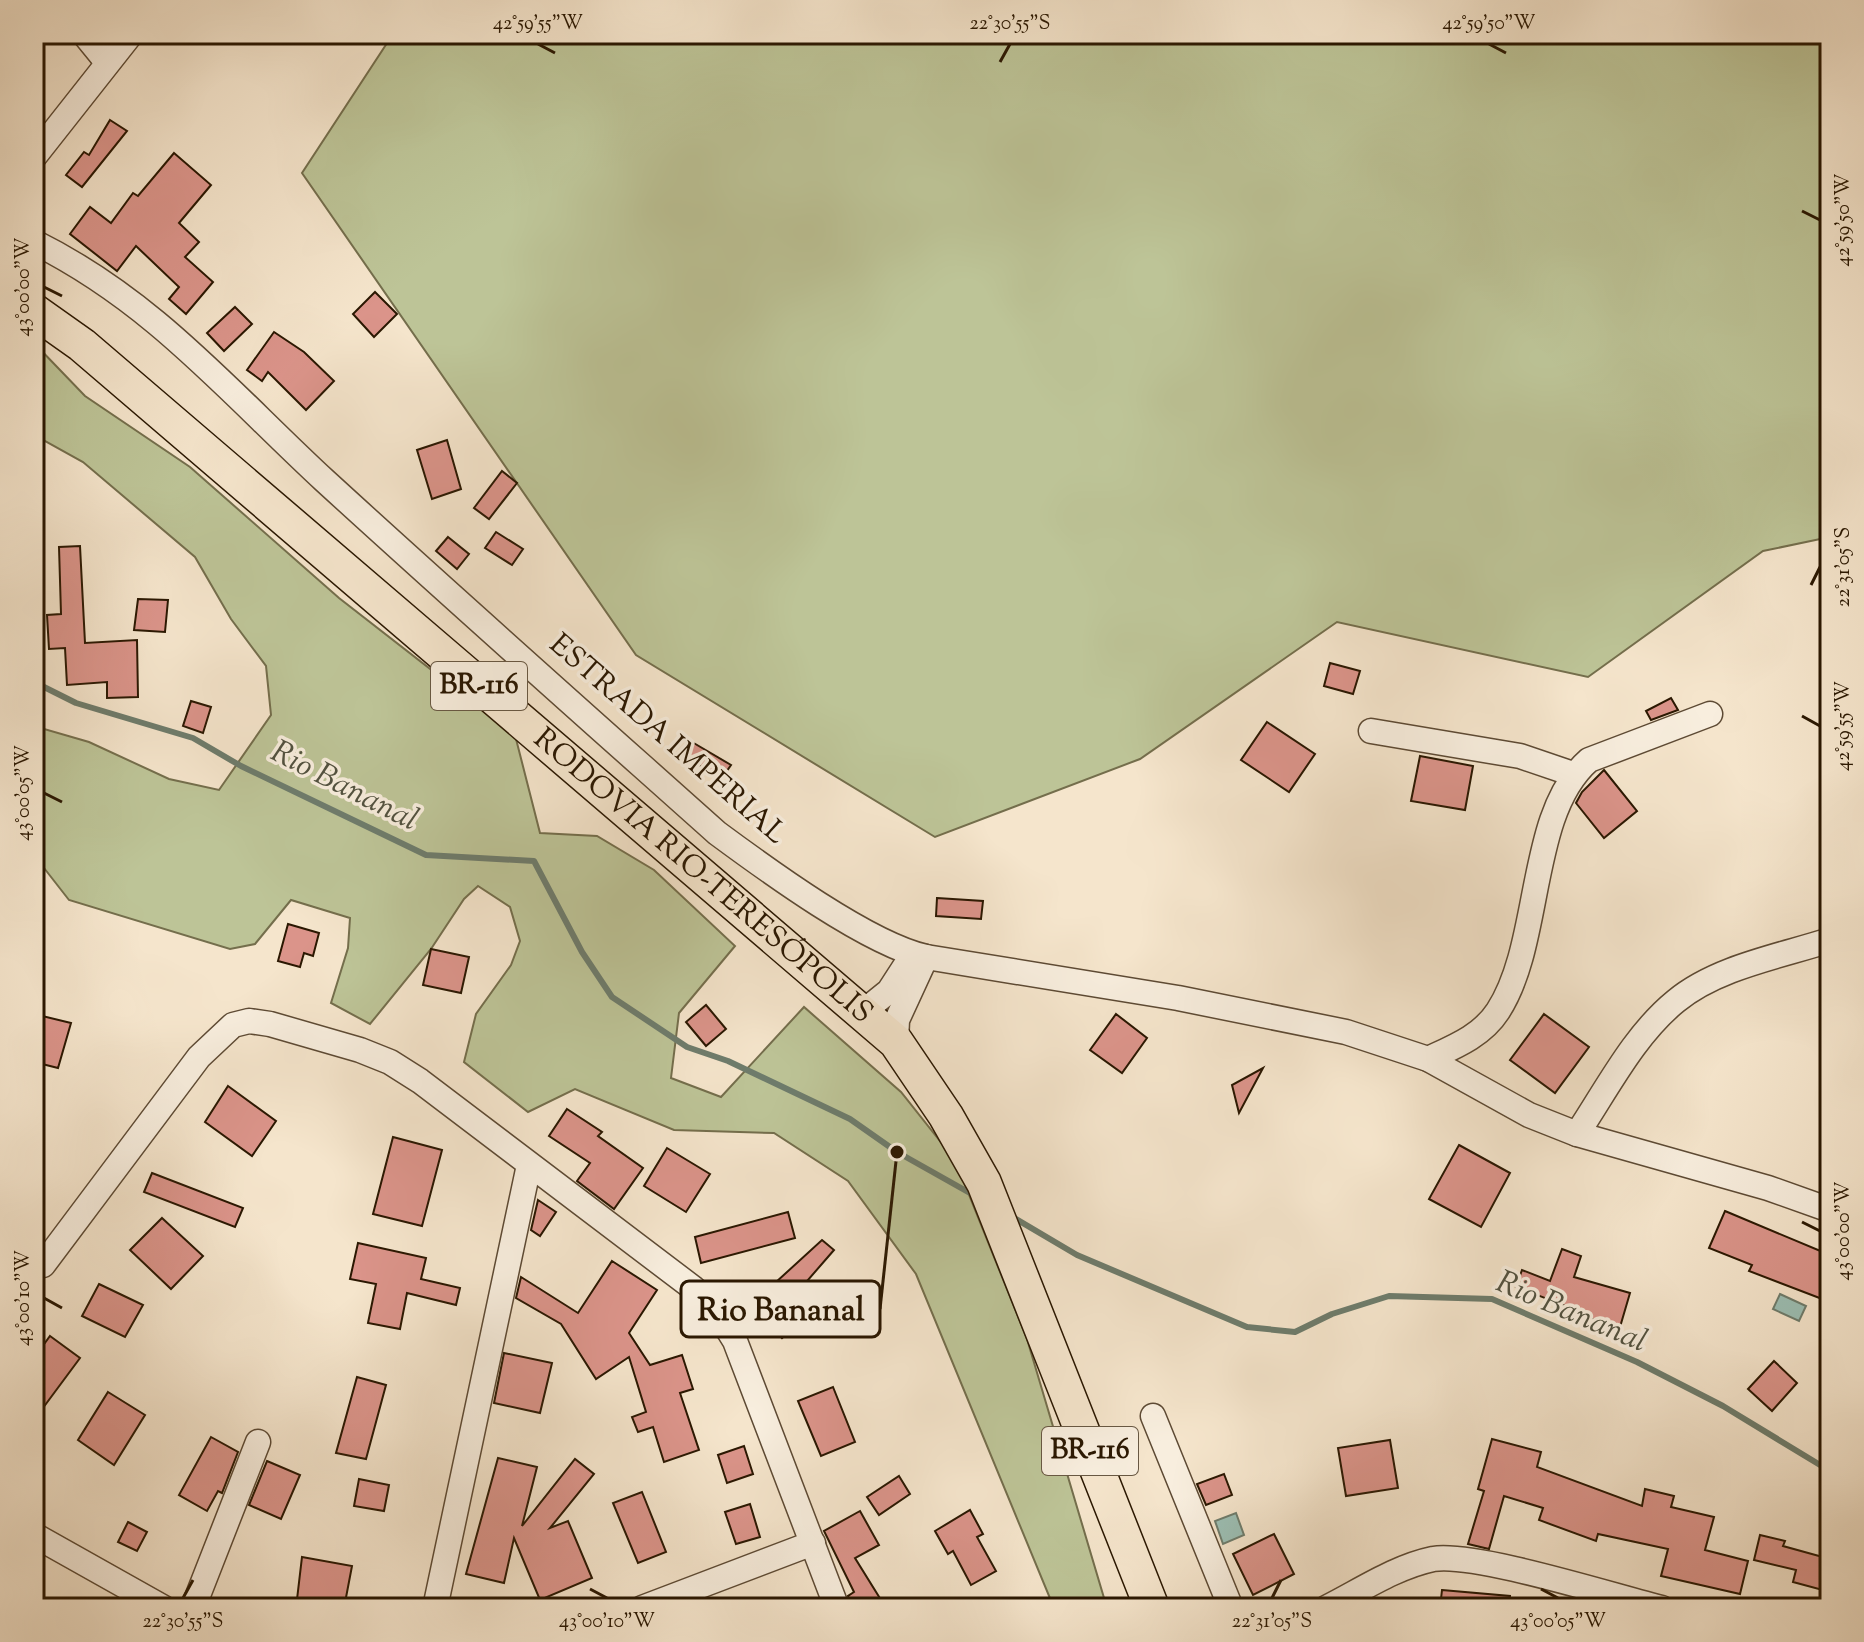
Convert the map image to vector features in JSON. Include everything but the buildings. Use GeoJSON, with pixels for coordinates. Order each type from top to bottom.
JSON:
{"type":"FeatureCollection","features":[{"type":"Feature","properties":{"kind":"highway","name":"RODOVIA RIO-TERESÓPOLIS"},"geometry":{"type":"LineString","coordinates":[[34,311],[82,345],[789,953],[863,1012],[906,1056],[946,1116],[984,1183],[1152,1608]]}},
{"type":"Feature","properties":{"kind":"street"},"geometry":{"type":"LineString","coordinates":[[84,34],[106,61]]}},
{"type":"Feature","properties":{"kind":"street"},"geometry":{"type":"LineString","coordinates":[[34,157],[106,61],[131,34]]}},
{"type":"Feature","properties":{"kind":"street","name":"ESTRADA IMPERIAL"},"geometry":{"type":"LineString","coordinates":[[34,242],[100,279],[163,325],[382,533],[717,833],[798,889],[893,946],[920,956],[1346,1032],[1428,1059],[1529,1115],[1577,1134],[1768,1188],[1830,1210]]}},
{"type":"Feature","properties":{"kind":"street"},"geometry":{"type":"LineString","coordinates":[[1428,1059],[1474,1037],[1498,1012],[1515,975],[1556,809],[1573,774],[1589,760],[1710,714]]}},
{"type":"Feature","properties":{"kind":"street"},"geometry":{"type":"LineString","coordinates":[[1371,731],[1520,756],[1573,774]]}},
{"type":"Feature","properties":{"kind":"street"},"geometry":{"type":"LineString","coordinates":[[1577,1134],[1648,1028],[1677,999],[1707,981],[1830,940]]}},
{"type":"Feature","properties":{"kind":"street"},"geometry":{"type":"LineString","coordinates":[[863,1012],[889,991],[920,956]]}},
{"type":"Feature","properties":{"kind":"street"},"geometry":{"type":"LineString","coordinates":[[906,1056],[897,1020],[920,956]]}},
{"type":"Feature","properties":{"kind":"street"},"geometry":{"type":"LineString","coordinates":[[37,1269],[199,1057],[233,1025],[249,1021],[270,1024],[390,1062],[656,1258],[714,1307],[735,1341],[837,1608]]}},
{"type":"Feature","properties":{"kind":"street"},"geometry":{"type":"LineString","coordinates":[[435,1608],[529,1165]]}},
{"type":"Feature","properties":{"kind":"street"},"geometry":{"type":"LineString","coordinates":[[1153,1416],[1231,1608]]}},
{"type":"Feature","properties":{"kind":"street"},"geometry":{"type":"LineString","coordinates":[[193,1608],[258,1442]]}},
{"type":"Feature","properties":{"kind":"street"},"geometry":{"type":"LineString","coordinates":[[34,1535],[164,1608]]}},
{"type":"Feature","properties":{"kind":"street"},"geometry":{"type":"LineString","coordinates":[[642,1608],[813,1543]]}},
{"type":"Feature","properties":{"kind":"street"},"geometry":{"type":"LineString","coordinates":[[1326,1608],[1405,1568],[1434,1559],[1485,1564],[1662,1608]]}},
{"type":"Feature","properties":{"kind":"green space"},"geometry":{"type":"Polygon","coordinates":[[[393,34],[1830,34],[1830,537],[1763,551],[1588,677],[1337,622],[1140,759],[935,837],[636,655],[302,173],[393,34]]]}},
{"type":"Feature","properties":{"kind":"green space"},"geometry":{"type":"Polygon","coordinates":[[[34,343],[85,396],[190,467],[339,598],[515,735],[540,833],[597,836],[654,870],[735,946],[679,1013],[671,1078],[721,1097],[804,1007],[901,1092],[955,1160],[1027,1339],[1107,1608],[1054,1608],[916,1274],[848,1181],[774,1133],[674,1130],[575,1089],[528,1112],[464,1062],[476,1014],[511,965],[520,941],[510,907],[478,886],[464,899],[431,949],[370,1024],[331,1003],[348,948],[350,918],[291,900],[255,944],[230,949],[69,900],[44,868],[34,874],[34,726],[89,742],[169,779],[219,790],[271,715],[266,666],[231,619],[195,557],[83,462],[34,435],[34,343]]]}},
{"type":"Feature","properties":{"kind":"water"},"geometry":{"type":"Polygon","coordinates":[[[1780,1294],[1806,1306],[1799,1321],[1773,1309],[1780,1294]]]}},
{"type":"Feature","properties":{"kind":"water"},"geometry":{"type":"Polygon","coordinates":[[[1236,1513],[1244,1535],[1223,1544],[1215,1521],[1236,1513]]]}},
{"type":"Feature","properties":{"kind":"waterway","name":"Rio Bananal"},"geometry":{"type":"LineString","coordinates":[[34,682],[76,703],[193,738],[241,766],[426,855],[534,861],[582,952],[612,997],[687,1047],[728,1061],[850,1119],[897,1152],[977,1197]]}},
{"type":"Feature","properties":{"kind":"waterway","name":"Rio Bananal"},"geometry":{"type":"LineString","coordinates":[[1011,1216],[1077,1255],[1247,1327],[1295,1332],[1332,1314],[1389,1296],[1492,1299],[1637,1362],[1723,1406],[1830,1471]]}},
{"type":"Feature","properties":{"kind":"place","name":"Rio Bananal"},"geometry":{"type":"Point","coordinates":[897,1152]}}]}
